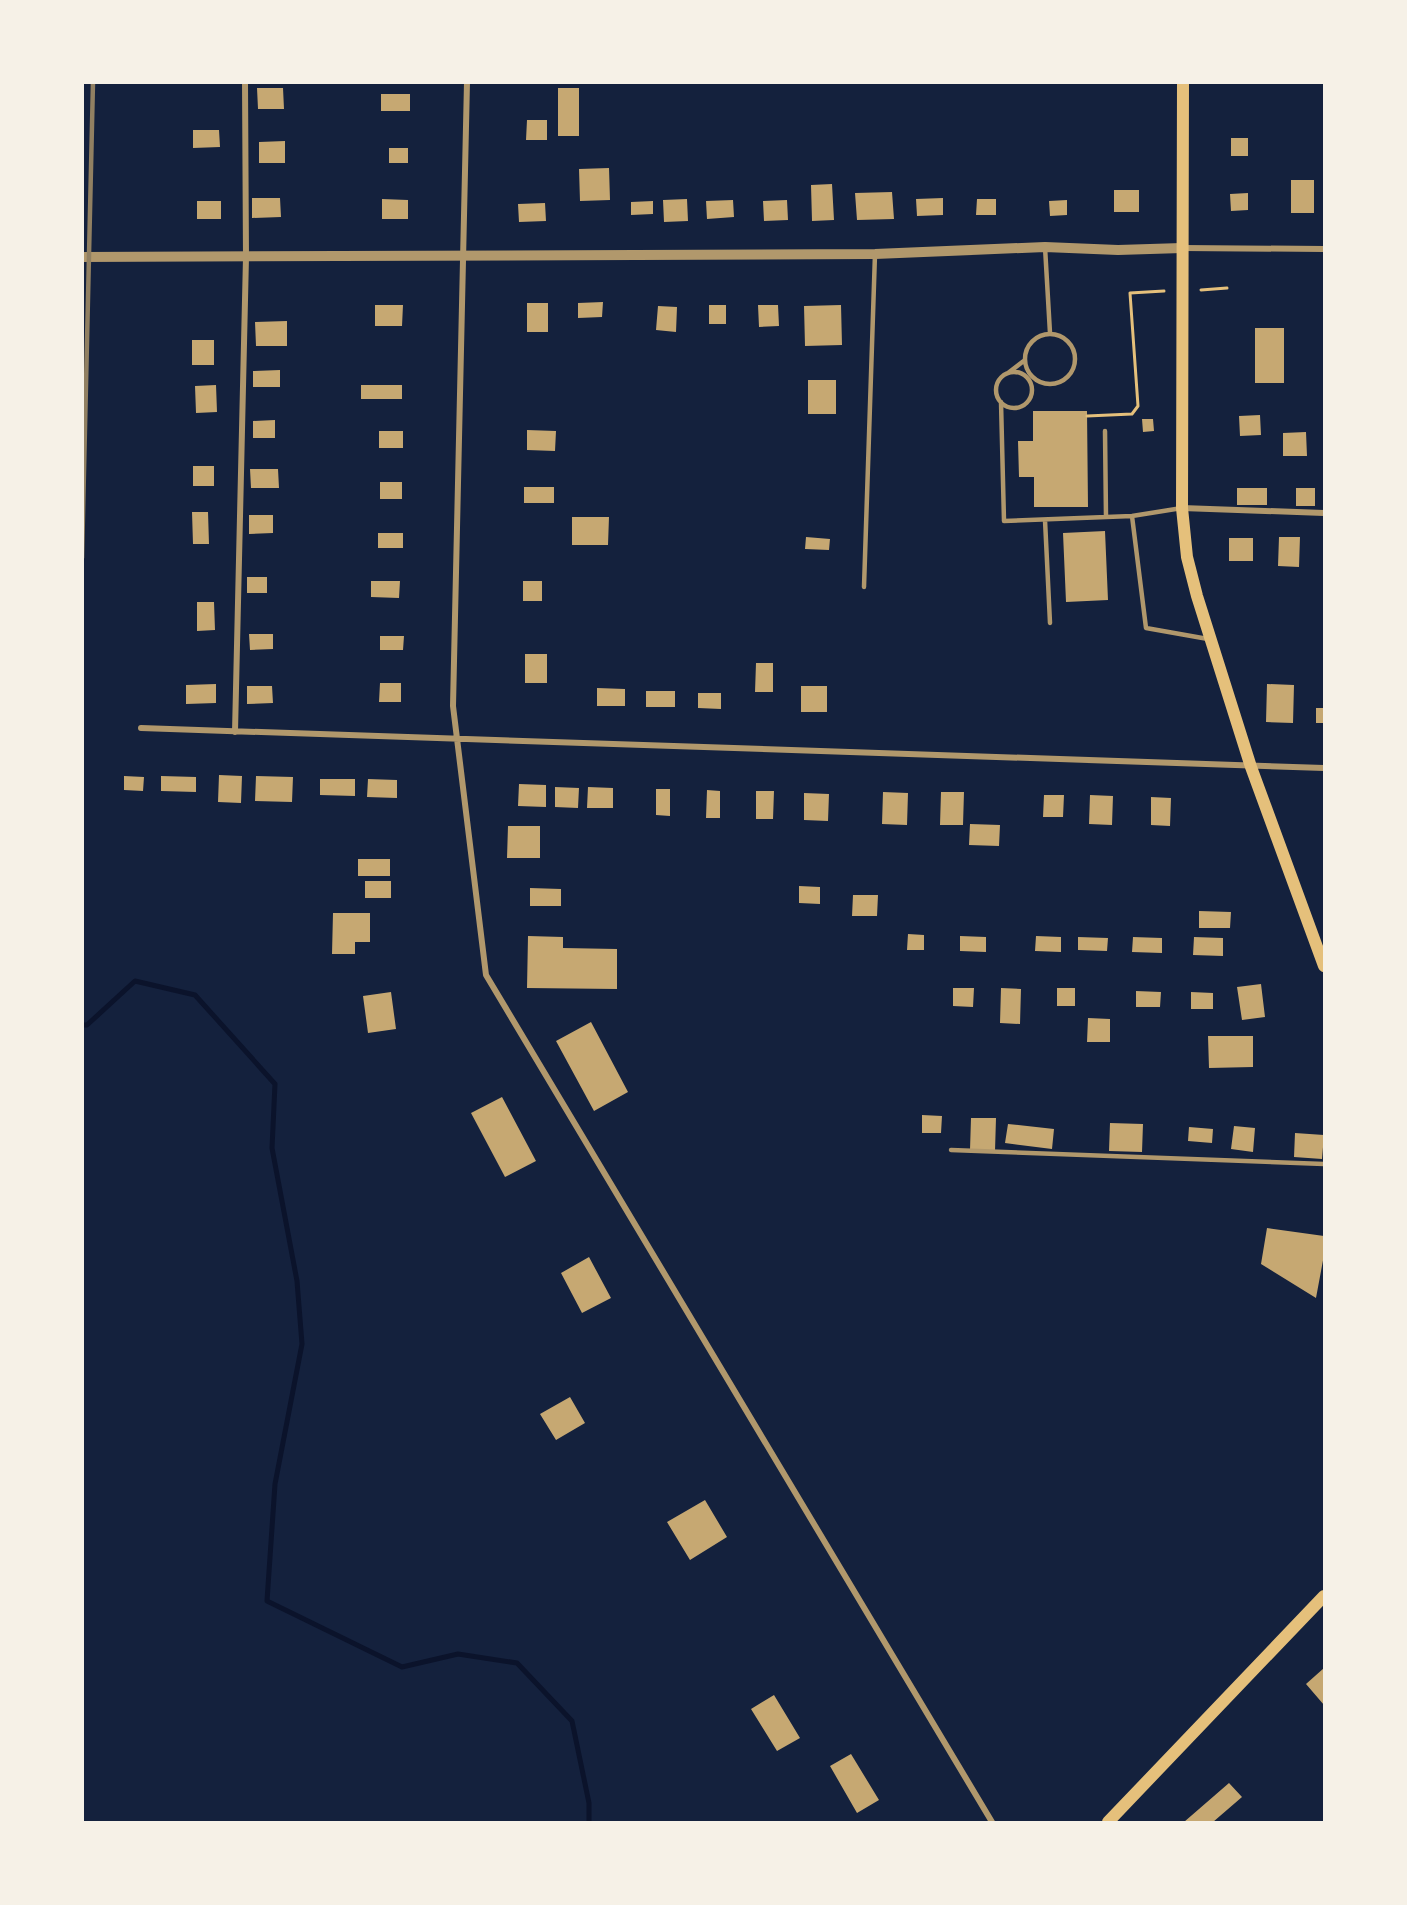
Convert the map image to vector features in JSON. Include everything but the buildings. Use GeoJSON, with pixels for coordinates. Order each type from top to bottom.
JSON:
{"type":"FeatureCollection","features":[{"type":"Feature","properties":{"kind":"main road"},"geometry":{"type":"LineString","coordinates":[[1183,82],[1182,508],[1187,556],[1197,596],[1251,767],[1324,966]]}},
{"type":"Feature","properties":{"kind":"main road"},"geometry":{"type":"LineString","coordinates":[[1108,1822],[1324,1596]]}},
{"type":"Feature","properties":{"kind":"street"},"geometry":{"type":"LineString","coordinates":[[235,732],[246,257],[245,82]]}},
{"type":"Feature","properties":{"kind":"street"},"geometry":{"type":"LineString","coordinates":[[467,82],[453,706],[486,975],[992,1822]]}},
{"type":"Feature","properties":{"kind":"street"},"geometry":{"type":"LineString","coordinates":[[82,257],[875,254],[1045,247],[1118,250],[1324,249]]}},
{"type":"Feature","properties":{"kind":"street"},"geometry":{"type":"LineString","coordinates":[[1182,508],[1324,513]]}},
{"type":"Feature","properties":{"kind":"street"},"geometry":{"type":"LineString","coordinates":[[141,729],[1324,768]]}},
{"type":"Feature","properties":{"kind":"lane"},"geometry":{"type":"LineString","coordinates":[[1045,247],[1050,333]]}},
{"type":"Feature","properties":{"kind":"lane"},"geometry":{"type":"LineString","coordinates":[[864,587],[875,254]]}},
{"type":"Feature","properties":{"kind":"lane"},"geometry":{"type":"LineString","coordinates":[[1050,333],[1059,334],[1074,349],[1075,366],[1068,378],[1052,384],[1040,382],[1030,375],[1025,360],[1026,352],[1038,336],[1050,333]]}},
{"type":"Feature","properties":{"kind":"lane"},"geometry":{"type":"LineString","coordinates":[[1008,374],[1020,373],[1029,380],[1032,392],[1028,402],[1017,408],[1006,406],[1001,402],[998,398],[997,386],[1003,376],[1025,360]]}},
{"type":"Feature","properties":{"kind":"lane"},"geometry":{"type":"LineString","coordinates":[[1001,402],[1004,521],[1132,516],[1182,508]]}},
{"type":"Feature","properties":{"kind":"lane"},"geometry":{"type":"LineString","coordinates":[[1105,431],[1106,517]]}},
{"type":"Feature","properties":{"kind":"lane"},"geometry":{"type":"LineString","coordinates":[[1132,516],[1146,628],[1211,640]]}},
{"type":"Feature","properties":{"kind":"lane"},"geometry":{"type":"LineString","coordinates":[[1045,520],[1050,623]]}},
{"type":"Feature","properties":{"kind":"lane"},"geometry":{"type":"LineString","coordinates":[[951,1150],[1324,1164]]}},
{"type":"Feature","properties":{"kind":"path"},"geometry":{"type":"LineString","coordinates":[[1201,290],[1227,288]]}},
{"type":"Feature","properties":{"kind":"path"},"geometry":{"type":"LineString","coordinates":[[1087,416],[1132,414],[1138,406],[1130,293],[1164,291]]}},
{"type":"Feature","properties":{"kind":"waterway"},"geometry":{"type":"LineString","coordinates":[[82,1025],[87,1025],[135,981],[195,995],[275,1084],[272,1148],[297,1281],[302,1344],[275,1484],[267,1601],[402,1667],[458,1654],[517,1663],[572,1721],[589,1803],[589,1822]]}},
{"type":"Feature","properties":{"kind":"railway"},"geometry":{"type":"LineString","coordinates":[[82,558],[93,82]]}}]}
